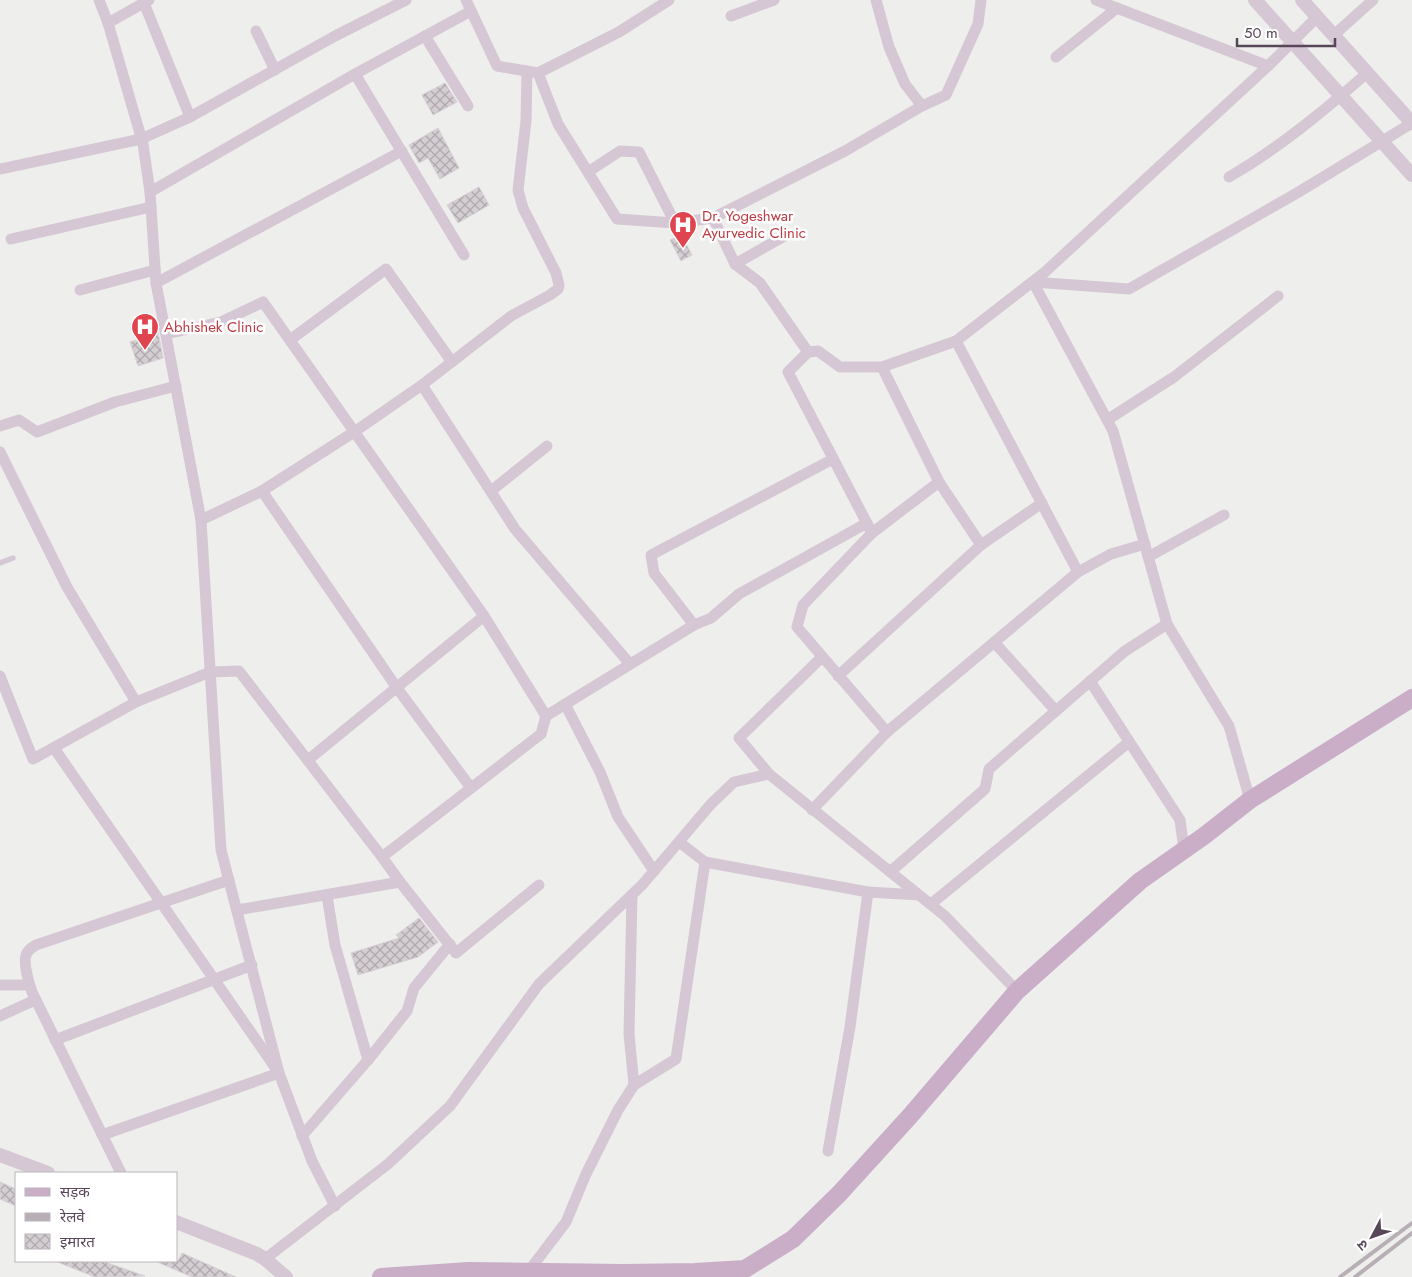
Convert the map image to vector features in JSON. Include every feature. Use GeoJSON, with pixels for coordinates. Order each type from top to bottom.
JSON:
{"type":"FeatureCollection","features":[{"type":"Feature","properties":{"kind":"main road"},"geometry":{"type":"LineString","coordinates":[[381,1277],[468,1271],[686,1272],[744,1269],[793,1239],[839,1194],[910,1116],[1017,991],[1140,882],[1250,800],[1412,698]]}},
{"type":"Feature","properties":{"kind":"street"},"geometry":{"type":"LineString","coordinates":[[99,0],[108,23],[141,139],[150,192],[156,283],[201,520],[221,850],[279,1073],[312,1161],[335,1206]]}},
{"type":"Feature","properties":{"kind":"street"},"geometry":{"type":"LineString","coordinates":[[0,169],[141,139],[190,118],[335,36],[406,0]]}},
{"type":"Feature","properties":{"kind":"street"},"geometry":{"type":"LineString","coordinates":[[466,0],[497,66],[532,72],[618,32],[669,0]]}},
{"type":"Feature","properties":{"kind":"street"},"geometry":{"type":"LineString","coordinates":[[731,16],[774,0]]}},
{"type":"Feature","properties":{"kind":"street"},"geometry":{"type":"LineString","coordinates":[[876,0],[889,47],[905,84],[922,106]]}},
{"type":"Feature","properties":{"kind":"street"},"geometry":{"type":"LineString","coordinates":[[532,72],[558,124],[617,219],[675,222],[713,218],[844,151],[922,106],[946,95],[978,24],[981,0]]}},
{"type":"Feature","properties":{"kind":"street"},"geometry":{"type":"LineString","coordinates":[[1096,0],[1268,66]]}},
{"type":"Feature","properties":{"kind":"street"},"geometry":{"type":"LineString","coordinates":[[1256,0],[1412,175]]}},
{"type":"Feature","properties":{"kind":"street"},"geometry":{"type":"LineString","coordinates":[[1034,282],[1129,289],[1297,193],[1412,123],[1302,0]]}},
{"type":"Feature","properties":{"kind":"street"},"geometry":{"type":"LineString","coordinates":[[1334,36],[1373,0]]}},
{"type":"Feature","properties":{"kind":"street"},"geometry":{"type":"LineString","coordinates":[[108,23],[146,2],[190,118]]}},
{"type":"Feature","properties":{"kind":"street"},"geometry":{"type":"LineString","coordinates":[[1056,58],[1118,8]]}},
{"type":"Feature","properties":{"kind":"street"},"geometry":{"type":"LineString","coordinates":[[150,192],[356,74],[471,11]]}},
{"type":"Feature","properties":{"kind":"street"},"geometry":{"type":"LineString","coordinates":[[870,528],[788,372],[808,352],[818,351],[840,367],[882,367],[956,341],[1034,282],[1268,66],[1317,17]]}},
{"type":"Feature","properties":{"kind":"street"},"geometry":{"type":"LineString","coordinates":[[256,31],[275,70]]}},
{"type":"Feature","properties":{"kind":"street"},"geometry":{"type":"LineString","coordinates":[[425,36],[468,106]]}},
{"type":"Feature","properties":{"kind":"street"},"geometry":{"type":"LineString","coordinates":[[201,520],[262,491],[354,432],[422,385],[511,316],[555,292],[559,285],[556,273],[523,208],[518,190],[532,72]]}},
{"type":"Feature","properties":{"kind":"street"},"geometry":{"type":"LineString","coordinates":[[1229,177],[1252,164],[1326,109],[1367,73]]}},
{"type":"Feature","properties":{"kind":"street"},"geometry":{"type":"LineString","coordinates":[[356,74],[464,255]]}},
{"type":"Feature","properties":{"kind":"street"},"geometry":{"type":"LineString","coordinates":[[156,283],[402,151]]}},
{"type":"Feature","properties":{"kind":"street"},"geometry":{"type":"LineString","coordinates":[[588,172],[620,151],[639,152],[675,222]]}},
{"type":"Feature","properties":{"kind":"street"},"geometry":{"type":"LineString","coordinates":[[10,239],[151,206]]}},
{"type":"Feature","properties":{"kind":"street"},"geometry":{"type":"LineString","coordinates":[[713,218],[735,264],[760,283],[808,352]]}},
{"type":"Feature","properties":{"kind":"street"},"geometry":{"type":"LineString","coordinates":[[735,264],[788,234]]}},
{"type":"Feature","properties":{"kind":"street"},"geometry":{"type":"LineString","coordinates":[[290,340],[386,269],[452,362]]}},
{"type":"Feature","properties":{"kind":"street"},"geometry":{"type":"LineString","coordinates":[[80,290],[155,270]]}},
{"type":"Feature","properties":{"kind":"street"},"geometry":{"type":"LineString","coordinates":[[1034,282],[1113,431],[1167,624],[1229,726],[1250,800]]}},
{"type":"Feature","properties":{"kind":"street"},"geometry":{"type":"LineString","coordinates":[[1107,420],[1174,378],[1278,296]]}},
{"type":"Feature","properties":{"kind":"street"},"geometry":{"type":"LineString","coordinates":[[166,334],[221,322],[263,302],[484,616],[546,716]]}},
{"type":"Feature","properties":{"kind":"street"},"geometry":{"type":"LineString","coordinates":[[956,341],[1078,572]]}},
{"type":"Feature","properties":{"kind":"street"},"geometry":{"type":"LineString","coordinates":[[882,367],[940,482],[981,545]]}},
{"type":"Feature","properties":{"kind":"street"},"geometry":{"type":"LineString","coordinates":[[422,385],[515,529],[630,664]]}},
{"type":"Feature","properties":{"kind":"street"},"geometry":{"type":"LineString","coordinates":[[0,426],[19,420],[37,432],[115,402],[176,386]]}},
{"type":"Feature","properties":{"kind":"street"},"geometry":{"type":"LineString","coordinates":[[490,491],[547,446]]}},
{"type":"Feature","properties":{"kind":"street"},"geometry":{"type":"LineString","coordinates":[[0,452],[66,587],[136,702]]}},
{"type":"Feature","properties":{"kind":"street"},"geometry":{"type":"LineString","coordinates":[[694,625],[654,573],[651,555],[833,459]]}},
{"type":"Feature","properties":{"kind":"street"},"geometry":{"type":"LineString","coordinates":[[382,857],[541,734],[546,716],[694,625],[711,618],[739,594],[870,528],[940,482]]}},
{"type":"Feature","properties":{"kind":"street"},"geometry":{"type":"LineString","coordinates":[[262,491],[396,688],[471,788]]}},
{"type":"Feature","properties":{"kind":"street"},"geometry":{"type":"LineString","coordinates":[[838,676],[981,545],[1042,503]]}},
{"type":"Feature","properties":{"kind":"street"},"geometry":{"type":"LineString","coordinates":[[1148,557],[1224,516]]}},
{"type":"Feature","properties":{"kind":"street"},"geometry":{"type":"LineString","coordinates":[[870,528],[803,605],[797,627],[887,732]]}},
{"type":"Feature","properties":{"kind":"street"},"geometry":{"type":"LineString","coordinates":[[812,810],[887,732],[1078,572],[1111,554],[1145,544]]}},
{"type":"Feature","properties":{"kind":"street"},"geometry":{"type":"LineString","coordinates":[[308,760],[484,616]]}},
{"type":"Feature","properties":{"kind":"street"},"geometry":{"type":"LineString","coordinates":[[890,872],[985,789],[989,769],[1124,651],[1167,624]]}},
{"type":"Feature","properties":{"kind":"street"},"geometry":{"type":"LineString","coordinates":[[994,642],[1056,710]]}},
{"type":"Feature","properties":{"kind":"street"},"geometry":{"type":"LineString","coordinates":[[822,657],[739,738],[769,774],[945,916],[1017,991]]}},
{"type":"Feature","properties":{"kind":"street"},"geometry":{"type":"LineString","coordinates":[[0,676],[33,759],[136,702],[210,672],[239,671],[400,882],[456,952],[539,885]]}},
{"type":"Feature","properties":{"kind":"street"},"geometry":{"type":"LineString","coordinates":[[1090,681],[1180,820],[1184,850]]}},
{"type":"Feature","properties":{"kind":"street"},"geometry":{"type":"LineString","coordinates":[[565,704],[600,772],[618,817],[654,871]]}},
{"type":"Feature","properties":{"kind":"street"},"geometry":{"type":"LineString","coordinates":[[931,904],[1129,742]]}},
{"type":"Feature","properties":{"kind":"street"},"geometry":{"type":"LineString","coordinates":[[54,748],[279,1073]]}},
{"type":"Feature","properties":{"kind":"street"},"geometry":{"type":"LineString","coordinates":[[265,1259],[388,1164],[450,1106],[539,984],[632,896],[711,804],[734,782],[769,774]]}},
{"type":"Feature","properties":{"kind":"street"},"geometry":{"type":"LineString","coordinates":[[679,842],[705,862],[868,892],[919,895]]}},
{"type":"Feature","properties":{"kind":"street"},"geometry":{"type":"LineString","coordinates":[[528,1272],[566,1222],[586,1174],[618,1110],[634,1084],[676,1059],[705,862]]}},
{"type":"Feature","properties":{"kind":"street"},"geometry":{"type":"LineString","coordinates":[[121,1172],[35,1000],[25,960],[27,952],[31,948],[229,880]]}},
{"type":"Feature","properties":{"kind":"street"},"geometry":{"type":"LineString","coordinates":[[237,910],[400,882]]}},
{"type":"Feature","properties":{"kind":"street"},"geometry":{"type":"LineString","coordinates":[[828,1151],[850,1027],[868,892]]}},
{"type":"Feature","properties":{"kind":"street"},"geometry":{"type":"LineString","coordinates":[[327,896],[335,945],[368,1060]]}},
{"type":"Feature","properties":{"kind":"street"},"geometry":{"type":"LineString","coordinates":[[632,896],[629,1034],[634,1084]]}},
{"type":"Feature","properties":{"kind":"street"},"geometry":{"type":"LineString","coordinates":[[302,1136],[368,1060],[407,1011],[414,988],[450,944]]}},
{"type":"Feature","properties":{"kind":"street"},"geometry":{"type":"LineString","coordinates":[[56,1040],[252,965]]}},
{"type":"Feature","properties":{"kind":"street"},"geometry":{"type":"LineString","coordinates":[[0,985],[30,985]]}},
{"type":"Feature","properties":{"kind":"street"},"geometry":{"type":"LineString","coordinates":[[0,1016],[35,1000]]}},
{"type":"Feature","properties":{"kind":"street"},"geometry":{"type":"LineString","coordinates":[[102,1134],[279,1073]]}},
{"type":"Feature","properties":{"kind":"street"},"geometry":{"type":"LineString","coordinates":[[0,1155],[45,1172]]}},
{"type":"Feature","properties":{"kind":"street"},"geometry":{"type":"LineString","coordinates":[[178,1223],[238,1245],[265,1259],[286,1277]]}},
{"type":"Feature","properties":{"kind":"lane"},"geometry":{"type":"LineString","coordinates":[[0,563],[13,558]]}},
{"type":"Feature","properties":{"kind":"building"},"geometry":{"type":"Polygon","coordinates":[[[445,83],[457,102],[433,115],[422,95],[445,83]]]}},
{"type":"Feature","properties":{"kind":"building"},"geometry":{"type":"Polygon","coordinates":[[[438,128],[459,168],[440,179],[428,158],[419,163],[409,145],[438,128]]]}},
{"type":"Feature","properties":{"kind":"building"},"geometry":{"type":"Polygon","coordinates":[[[479,187],[489,205],[458,223],[447,205],[479,187]]]}},
{"type":"Feature","properties":{"kind":"building"},"geometry":{"type":"Polygon","coordinates":[[[681,234],[692,255],[681,261],[670,240],[681,234]]]}},
{"type":"Feature","properties":{"kind":"building"},"geometry":{"type":"Polygon","coordinates":[[[158,332],[163,358],[138,366],[130,342],[158,332]]]}},
{"type":"Feature","properties":{"kind":"building"},"geometry":{"type":"Polygon","coordinates":[[[419,918],[438,942],[418,957],[358,975],[351,953],[399,938],[396,935],[419,918]]]}},
{"type":"Feature","properties":{"kind":"building"},"geometry":{"type":"Polygon","coordinates":[[[0,1182],[15,1189],[15,1206],[0,1199],[0,1182]]]}},
{"type":"Feature","properties":{"kind":"building"},"geometry":{"type":"Polygon","coordinates":[[[182,1253],[236,1277],[192,1277],[157,1262],[178,1261],[182,1253]]]}},
{"type":"Feature","properties":{"kind":"building"},"geometry":{"type":"Polygon","coordinates":[[[58,1262],[105,1262],[145,1276],[95,1277],[58,1262]]]}},
{"type":"Feature","properties":{"kind":"railway"},"geometry":{"type":"LineString","coordinates":[[1340,1277],[1412,1223]]}},
{"type":"Feature","properties":{"kind":"railway"},"geometry":{"type":"LineString","coordinates":[[1355,1277],[1412,1233]]}},
{"type":"Feature","properties":{"kind":"place","name":"Dr. Yogeshwar Ayurvedic Clinic"},"geometry":{"type":"Point","coordinates":[683,249]}},
{"type":"Feature","properties":{"kind":"place","name":"Abhishek Clinic"},"geometry":{"type":"Point","coordinates":[145,351]}}]}
